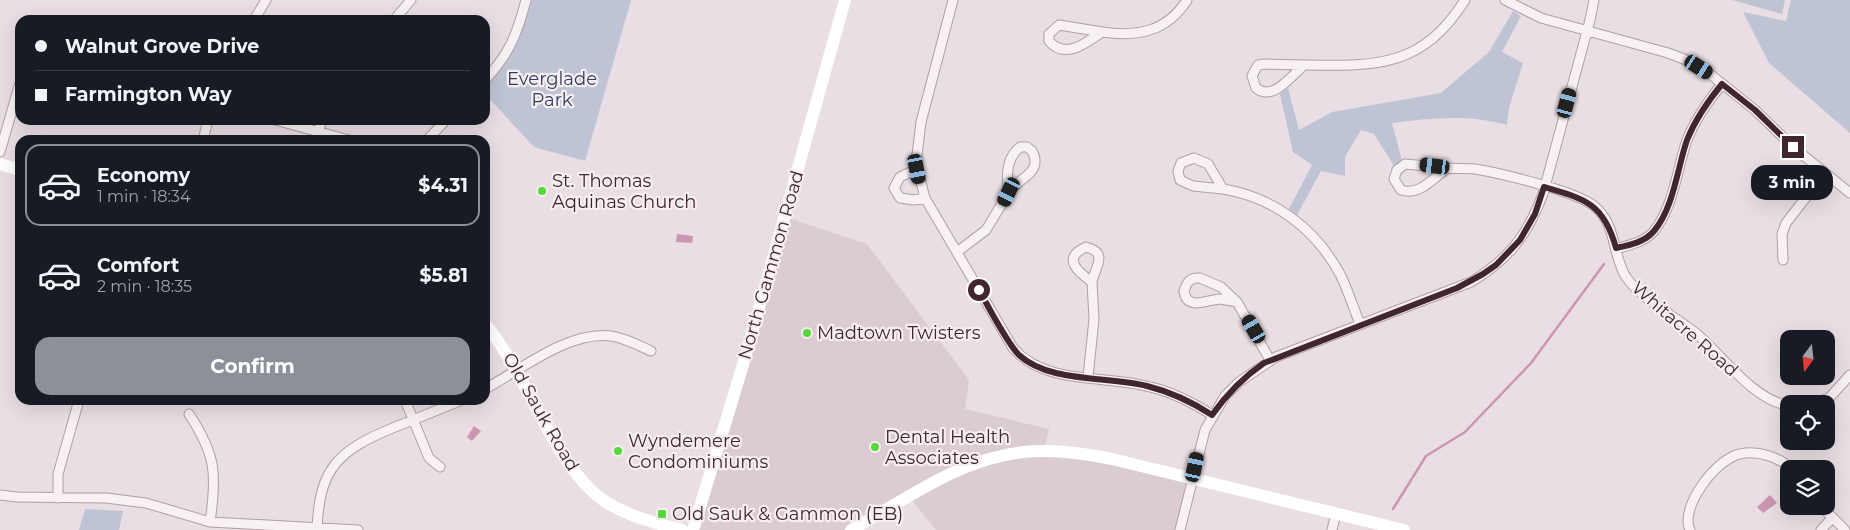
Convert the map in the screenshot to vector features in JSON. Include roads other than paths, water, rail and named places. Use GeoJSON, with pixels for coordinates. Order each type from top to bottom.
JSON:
{"type":"FeatureCollection","features":[{"type":"Feature","properties":{"kind":"street"},"geometry":{"type":"LineString","coordinates":[[257,15],[266,0]]}},
{"type":"Feature","properties":{"kind":"street"},"geometry":{"type":"LineString","coordinates":[[398,15],[411,0]]}},
{"type":"Feature","properties":{"kind":"street"},"geometry":{"type":"LineString","coordinates":[[490,74],[502,61],[514,42],[526,0]]}},
{"type":"Feature","properties":{"kind":"street","name":"North Gammon Road"},"geometry":{"type":"LineString","coordinates":[[693,530],[846,0]]}},
{"type":"Feature","properties":{"kind":"street"},"geometry":{"type":"LineString","coordinates":[[953,0],[921,122],[917,144],[917,169],[926,198],[1019,354],[1028,362],[1044,370],[1148,386],[1182,398],[1212,415]]}},
{"type":"Feature","properties":{"kind":"street"},"geometry":{"type":"LineString","coordinates":[[1102,32],[1070,51],[1060,50],[1048,41],[1049,34],[1059,25],[1130,35],[1151,31],[1167,23],[1187,0]]}},
{"type":"Feature","properties":{"kind":"street"},"geometry":{"type":"LineString","coordinates":[[1304,65],[1278,89],[1272,92],[1260,91],[1253,81],[1254,70],[1258,65],[1273,64],[1367,65],[1400,58],[1431,40],[1446,27],[1465,0]]}},
{"type":"Feature","properties":{"kind":"street"},"geometry":{"type":"LineString","coordinates":[[1505,0],[1541,18],[1680,57],[1699,67],[1755,110],[1793,147],[1850,193]]}},
{"type":"Feature","properties":{"kind":"street"},"geometry":{"type":"LineString","coordinates":[[1180,530],[1202,438],[1212,415],[1225,396],[1239,382],[1270,360],[1471,282],[1496,265],[1520,240],[1528,228],[1544,187],[1594,0]]}},
{"type":"Feature","properties":{"kind":"street"},"geometry":{"type":"LineString","coordinates":[[1616,248],[1645,239],[1654,232],[1664,216],[1688,139],[1704,108],[1722,84]]}},
{"type":"Feature","properties":{"kind":"street"},"geometry":{"type":"LineString","coordinates":[[0,152],[15,100]]}},
{"type":"Feature","properties":{"kind":"street"},"geometry":{"type":"LineString","coordinates":[[293,125],[330,135]]}},
{"type":"Feature","properties":{"kind":"street"},"geometry":{"type":"LineString","coordinates":[[318,132],[320,125]]}},
{"type":"Feature","properties":{"kind":"street"},"geometry":{"type":"LineString","coordinates":[[432,135],[441,125]]}},
{"type":"Feature","properties":{"kind":"street"},"geometry":{"type":"LineString","coordinates":[[957,252],[986,230],[1009,192],[1031,173],[1034,168],[1034,156],[1027,147],[1018,148],[1008,162],[1009,192]]}},
{"type":"Feature","properties":{"kind":"street"},"geometry":{"type":"LineString","coordinates":[[1222,189],[1208,164],[1203,160],[1194,158],[1181,163],[1178,172],[1180,180],[1193,186],[1222,189],[1262,200],[1305,228],[1328,254],[1340,274],[1360,324]]}},
{"type":"Feature","properties":{"kind":"street"},"geometry":{"type":"LineString","coordinates":[[0,164],[15,168]]}},
{"type":"Feature","properties":{"kind":"street","name":"Whitacre Road"},"geometry":{"type":"LineString","coordinates":[[1448,168],[1417,191],[1401,190],[1394,179],[1397,170],[1404,164],[1474,169],[1574,195],[1593,204],[1604,217],[1622,270],[1632,284],[1700,337],[1726,364],[1762,394],[1780,403]]}},
{"type":"Feature","properties":{"kind":"street"},"geometry":{"type":"LineString","coordinates":[[917,169],[900,176],[894,188],[900,198],[907,200],[926,198]]}},
{"type":"Feature","properties":{"kind":"street"},"geometry":{"type":"LineString","coordinates":[[1783,260],[1782,234],[1786,223],[1825,173]]}},
{"type":"Feature","properties":{"kind":"street"},"geometry":{"type":"LineString","coordinates":[[1237,302],[1220,299],[1193,304],[1188,300],[1184,291],[1191,279],[1200,278],[1221,287],[1237,302],[1270,360]]}},
{"type":"Feature","properties":{"kind":"street"},"geometry":{"type":"LineString","coordinates":[[1088,377],[1094,319],[1092,282]]}},
{"type":"Feature","properties":{"kind":"street","name":"Old Sauk Road"},"geometry":{"type":"LineString","coordinates":[[490,330],[517,371],[560,450],[591,490],[604,501],[621,510],[682,530]]}},
{"type":"Feature","properties":{"kind":"street"},"geometry":{"type":"LineString","coordinates":[[490,386],[561,346],[588,337],[610,336],[620,338],[651,351]]}},
{"type":"Feature","properties":{"kind":"street"},"geometry":{"type":"LineString","coordinates":[[1832,395],[1850,375]]}},
{"type":"Feature","properties":{"kind":"street"},"geometry":{"type":"LineString","coordinates":[[58,498],[58,474],[78,405]]}},
{"type":"Feature","properties":{"kind":"street"},"geometry":{"type":"LineString","coordinates":[[408,405],[429,458],[440,467]]}},
{"type":"Feature","properties":{"kind":"street"},"geometry":{"type":"LineString","coordinates":[[317,528],[322,488],[333,466],[348,451],[364,440],[450,405]]}},
{"type":"Feature","properties":{"kind":"street"},"geometry":{"type":"LineString","coordinates":[[189,414],[212,456],[213,487],[210,522]]}},
{"type":"Feature","properties":{"kind":"street"},"geometry":{"type":"LineString","coordinates":[[851,530],[950,474],[985,460],[1017,453],[1050,451],[1085,454],[1193,478],[1205,477],[1286,501],[1404,530]]}},
{"type":"Feature","properties":{"kind":"street"},"geometry":{"type":"LineString","coordinates":[[1690,530],[1688,518],[1692,503],[1701,486],[1723,462],[1731,457],[1748,453],[1764,455],[1780,461]]}},
{"type":"Feature","properties":{"kind":"street"},"geometry":{"type":"LineString","coordinates":[[0,495],[17,498],[128,500],[210,522],[358,530]]}},
{"type":"Feature","properties":{"kind":"street"},"geometry":{"type":"LineString","coordinates":[[1332,530],[1336,513]]}},
{"type":"Feature","properties":{"kind":"street"},"geometry":{"type":"LineString","coordinates":[[1829,515],[1845,530]]}},
{"type":"Feature","properties":{"kind":"street"},"geometry":{"type":"LineString","coordinates":[[1821,530],[1832,518]]}},
{"type":"Feature","properties":{"kind":"waterway"},"geometry":{"type":"LineString","coordinates":[[1393,509],[1426,456],[1465,432],[1531,363],[1604,264]]}},
{"type":"Feature","properties":{"kind":"place","name":"St. Thomas Aquinas Church"},"geometry":{"type":"Point","coordinates":[542,191]}},
{"type":"Feature","properties":{"kind":"place","name":"Madtown Twisters"},"geometry":{"type":"Point","coordinates":[807,333]}},
{"type":"Feature","properties":{"kind":"place","name":"Dental Health Associates"},"geometry":{"type":"Point","coordinates":[875,447]}},
{"type":"Feature","properties":{"kind":"place","name":"Wyndemere Condominiums"},"geometry":{"type":"Point","coordinates":[618,451]}},
{"type":"Feature","properties":{"kind":"place","name":"Old Sauk & Gammon (EB)"},"geometry":{"type":"Point","coordinates":[662,514]}},
{"type":"Feature","properties":{"kind":"park label","name":"Everglade Park"},"geometry":{"type":"Point","coordinates":[552,89]}}]}
